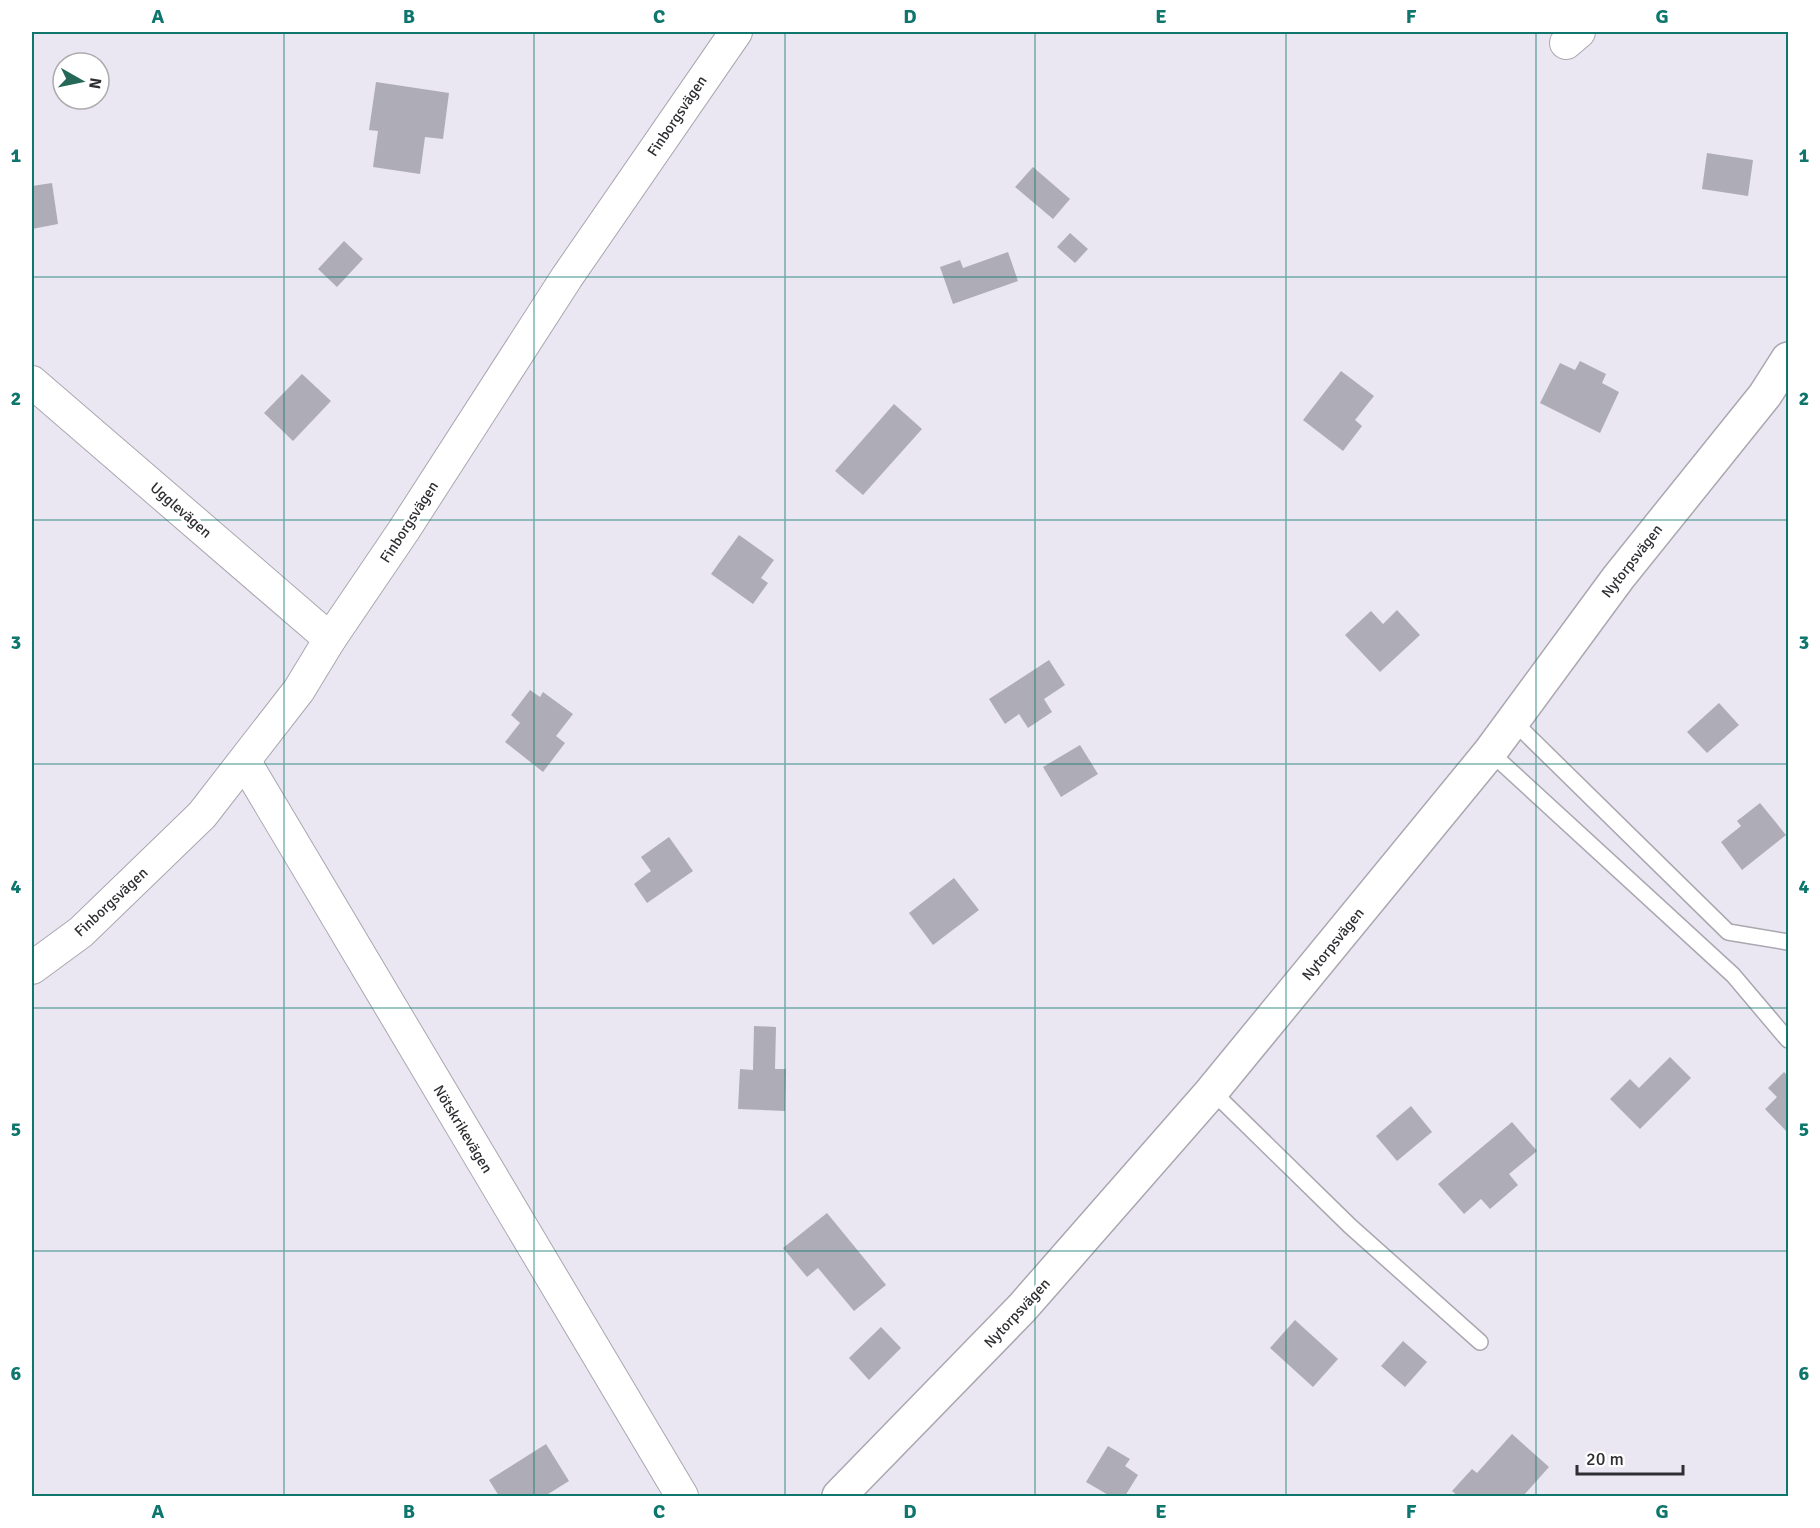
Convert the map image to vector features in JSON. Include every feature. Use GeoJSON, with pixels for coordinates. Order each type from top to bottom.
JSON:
{"type":"FeatureCollection","features":[{"type":"Feature","properties":{"kind":"street","name":"Finborgsvägen"},"geometry":{"type":"LineString","coordinates":[[32,968],[89,924],[202,815],[299,690],[330,639],[411,520],[567,278],[736,32]]}},
{"type":"Feature","properties":{"kind":"street","name":"Nytorpsvägen"},"geometry":{"type":"LineString","coordinates":[[839,1497],[1022,1308],[1212,1091],[1490,752],[1618,578],[1765,396],[1788,360]]}},
{"type":"Feature","properties":{"kind":"street","name":"Ugglevägen"},"geometry":{"type":"LineString","coordinates":[[32,382],[330,639]]}},
{"type":"Feature","properties":{"kind":"street","name":"Nötskrikevägen"},"geometry":{"type":"LineString","coordinates":[[244,762],[682,1497]]}},
{"type":"Feature","properties":{"kind":"lane"},"geometry":{"type":"LineString","coordinates":[[1513,721],[1728,932],[1788,942]]}},
{"type":"Feature","properties":{"kind":"lane"},"geometry":{"type":"LineString","coordinates":[[1490,752],[1733,975],[1788,1040]]}},
{"type":"Feature","properties":{"kind":"lane"},"geometry":{"type":"LineString","coordinates":[[1212,1091],[1350,1226],[1480,1342]]}},
{"type":"Feature","properties":{"kind":"building"},"geometry":{"type":"Polygon","coordinates":[[[376,82],[449,93],[443,139],[425,137],[420,174],[373,167],[378,131],[369,130],[376,82]]]}},
{"type":"Feature","properties":{"kind":"building"},"geometry":{"type":"Polygon","coordinates":[[[1707,153],[1753,160],[1748,196],[1702,189],[1707,153]]]}},
{"type":"Feature","properties":{"kind":"building"},"geometry":{"type":"Polygon","coordinates":[[[1033,167],[1070,199],[1053,219],[1015,187],[1033,167]]]}},
{"type":"Feature","properties":{"kind":"building"},"geometry":{"type":"Polygon","coordinates":[[[52,183],[58,224],[32,229],[32,186],[52,183]]]}},
{"type":"Feature","properties":{"kind":"building"},"geometry":{"type":"Polygon","coordinates":[[[1070,233],[1088,249],[1075,263],[1057,247],[1070,233]]]}},
{"type":"Feature","properties":{"kind":"building"},"geometry":{"type":"Polygon","coordinates":[[[344,241],[363,259],[337,287],[318,269],[344,241]]]}},
{"type":"Feature","properties":{"kind":"building"},"geometry":{"type":"Polygon","coordinates":[[[1008,252],[1018,281],[953,304],[940,267],[960,260],[963,268],[1008,252]]]}},
{"type":"Feature","properties":{"kind":"building"},"geometry":{"type":"Polygon","coordinates":[[[1580,361],[1606,374],[1602,383],[1619,392],[1600,433],[1540,403],[1560,363],[1575,370],[1580,361]]]}},
{"type":"Feature","properties":{"kind":"building"},"geometry":{"type":"Polygon","coordinates":[[[1341,371],[1374,396],[1355,420],[1362,426],[1343,451],[1303,420],[1341,371]]]}},
{"type":"Feature","properties":{"kind":"building"},"geometry":{"type":"Polygon","coordinates":[[[302,374],[331,401],[293,441],[264,413],[302,374]]]}},
{"type":"Feature","properties":{"kind":"building"},"geometry":{"type":"Polygon","coordinates":[[[894,404],[922,429],[863,495],[835,471],[894,404]]]}},
{"type":"Feature","properties":{"kind":"building"},"geometry":{"type":"Polygon","coordinates":[[[739,535],[774,560],[761,578],[768,583],[753,604],[711,574],[739,535]]]}},
{"type":"Feature","properties":{"kind":"building"},"geometry":{"type":"Polygon","coordinates":[[[1397,610],[1420,635],[1380,672],[1345,635],[1371,611],[1383,624],[1397,610]]]}},
{"type":"Feature","properties":{"kind":"building"},"geometry":{"type":"Polygon","coordinates":[[[1049,660],[1065,685],[1044,699],[1052,712],[1028,728],[1019,714],[1005,724],[989,699],[1049,660]]]}},
{"type":"Feature","properties":{"kind":"building"},"geometry":{"type":"Polygon","coordinates":[[[530,690],[540,697],[543,692],[573,714],[556,736],[565,743],[543,772],[505,742],[520,723],[511,715],[530,690]]]}},
{"type":"Feature","properties":{"kind":"building"},"geometry":{"type":"Polygon","coordinates":[[[1719,703],[1739,725],[1707,753],[1687,732],[1719,703]]]}},
{"type":"Feature","properties":{"kind":"building"},"geometry":{"type":"Polygon","coordinates":[[[1080,745],[1098,774],[1061,797],[1043,767],[1080,745]]]}},
{"type":"Feature","properties":{"kind":"building"},"geometry":{"type":"Polygon","coordinates":[[[1760,803],[1786,835],[1742,870],[1721,842],[1741,826],[1737,821],[1760,803]]]}},
{"type":"Feature","properties":{"kind":"building"},"geometry":{"type":"Polygon","coordinates":[[[669,837],[693,871],[647,903],[634,884],[651,871],[641,857],[669,837]]]}},
{"type":"Feature","properties":{"kind":"building"},"geometry":{"type":"Polygon","coordinates":[[[954,878],[979,910],[933,945],[909,913],[954,878]]]}},
{"type":"Feature","properties":{"kind":"building"},"geometry":{"type":"Polygon","coordinates":[[[754,1026],[776,1027],[775,1069],[786,1069],[785,1111],[738,1109],[740,1069],[753,1070],[754,1026]]]}},
{"type":"Feature","properties":{"kind":"building"},"geometry":{"type":"Polygon","coordinates":[[[1670,1057],[1691,1078],[1640,1129],[1610,1099],[1630,1079],[1639,1088],[1670,1057]]]}},
{"type":"Feature","properties":{"kind":"building"},"geometry":{"type":"Polygon","coordinates":[[[1784,1072],[1788,1076],[1788,1133],[1765,1109],[1777,1097],[1768,1088],[1784,1072]]]}},
{"type":"Feature","properties":{"kind":"building"},"geometry":{"type":"Polygon","coordinates":[[[1411,1106],[1432,1132],[1397,1161],[1376,1136],[1411,1106]]]}},
{"type":"Feature","properties":{"kind":"building"},"geometry":{"type":"Polygon","coordinates":[[[1512,1122],[1537,1151],[1509,1174],[1518,1185],[1490,1209],[1481,1199],[1464,1214],[1438,1184],[1512,1122]]]}},
{"type":"Feature","properties":{"kind":"building"},"geometry":{"type":"Polygon","coordinates":[[[827,1213],[886,1285],[854,1311],[818,1268],[807,1277],[783,1248],[827,1213]]]}},
{"type":"Feature","properties":{"kind":"building"},"geometry":{"type":"Polygon","coordinates":[[[1295,1320],[1338,1359],[1313,1387],[1270,1348],[1295,1320]]]}},
{"type":"Feature","properties":{"kind":"building"},"geometry":{"type":"Polygon","coordinates":[[[881,1327],[901,1348],[869,1380],[849,1358],[881,1327]]]}},
{"type":"Feature","properties":{"kind":"building"},"geometry":{"type":"Polygon","coordinates":[[[1403,1341],[1427,1362],[1405,1387],[1381,1366],[1403,1341]]]}},
{"type":"Feature","properties":{"kind":"building"},"geometry":{"type":"Polygon","coordinates":[[[1512,1434],[1549,1467],[1523,1496],[1458,1496],[1452,1491],[1472,1469],[1477,1473],[1512,1434]]]}},
{"type":"Feature","properties":{"kind":"building"},"geometry":{"type":"Polygon","coordinates":[[[546,1444],[569,1481],[545,1496],[499,1496],[489,1480],[546,1444]]]}},
{"type":"Feature","properties":{"kind":"building"},"geometry":{"type":"Polygon","coordinates":[[[1108,1446],[1130,1459],[1125,1466],[1138,1475],[1125,1496],[1110,1496],[1086,1482],[1108,1446]]]}}]}
